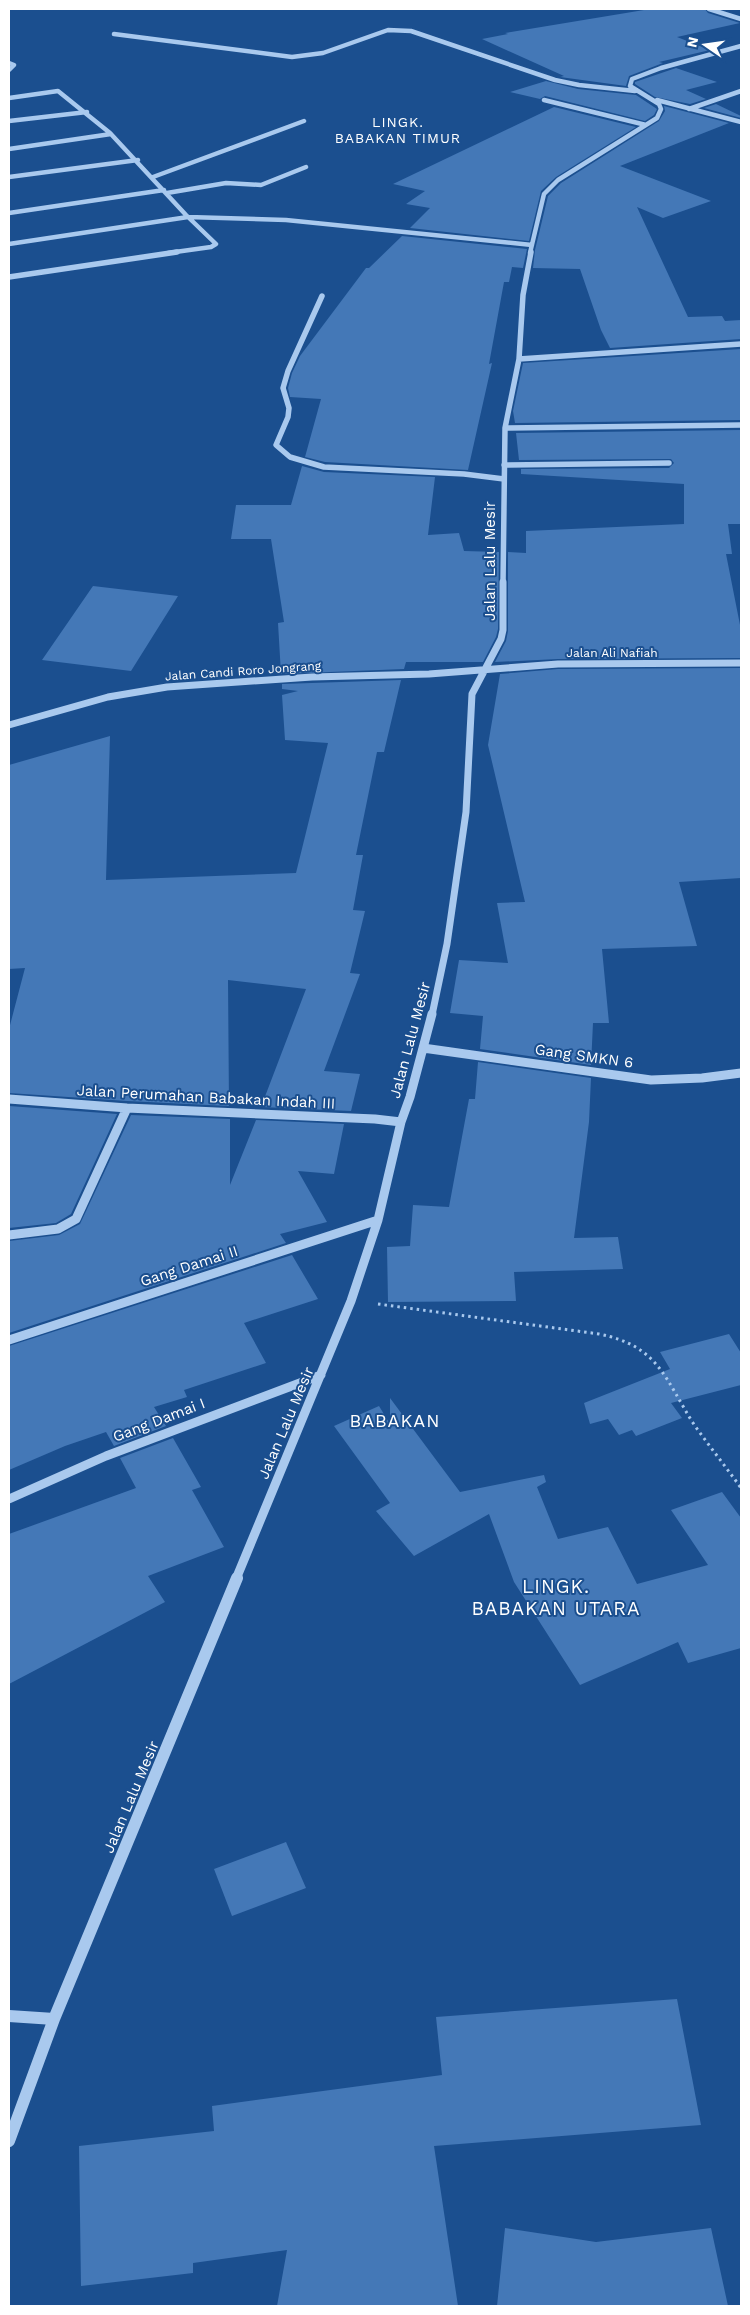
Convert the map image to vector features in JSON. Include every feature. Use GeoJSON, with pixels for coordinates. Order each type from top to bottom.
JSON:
{"type":"FeatureCollection","features":[{"type":"Feature","properties":{"kind":"street"},"geometry":{"type":"LineString","coordinates":[[709,9],[741,20]]}},
{"type":"Feature","properties":{"kind":"street"},"geometry":{"type":"LineString","coordinates":[[114,34],[292,57],[323,53],[388,30],[411,31],[555,80],[579,85],[635,90]]}},
{"type":"Feature","properties":{"kind":"street"},"geometry":{"type":"LineString","coordinates":[[741,46],[641,75],[630,82],[630,86],[635,90],[657,100],[741,122]]}},
{"type":"Feature","properties":{"kind":"street"},"geometry":{"type":"LineString","coordinates":[[9,63],[14,65],[9,70]]}},
{"type":"Feature","properties":{"kind":"street"},"geometry":{"type":"LineString","coordinates":[[9,98],[58,91],[87,112],[138,160],[188,217],[215,242],[216,246],[9,277]]}},
{"type":"Feature","properties":{"kind":"street"},"geometry":{"type":"LineString","coordinates":[[688,109],[741,91]]}},
{"type":"Feature","properties":{"kind":"street"},"geometry":{"type":"LineString","coordinates":[[544,100],[646,125]]}},
{"type":"Feature","properties":{"kind":"street","name":"Jalan Lalu Mesir"},"geometry":{"type":"LineString","coordinates":[[9,2141],[54,2019],[321,1375],[350,1301],[378,1220],[401,1122],[423,1048],[447,944],[466,812],[472,694],[475,683],[496,652],[503,630],[505,606],[505,428],[512,387],[520,359],[523,295],[543,198],[547,189],[558,180],[646,125],[660,114],[661,109],[657,100]]}},
{"type":"Feature","properties":{"kind":"street"},"geometry":{"type":"LineString","coordinates":[[9,121],[87,112]]}},
{"type":"Feature","properties":{"kind":"street"},"geometry":{"type":"LineString","coordinates":[[153,177],[304,121]]}},
{"type":"Feature","properties":{"kind":"street"},"geometry":{"type":"LineString","coordinates":[[9,149],[111,134]]}},
{"type":"Feature","properties":{"kind":"street"},"geometry":{"type":"LineString","coordinates":[[9,177],[138,160]]}},
{"type":"Feature","properties":{"kind":"street"},"geometry":{"type":"LineString","coordinates":[[9,213],[226,184],[261,185],[306,167]]}},
{"type":"Feature","properties":{"kind":"street"},"geometry":{"type":"LineString","coordinates":[[9,244],[188,217],[286,220],[532,244]]}},
{"type":"Feature","properties":{"kind":"street"},"geometry":{"type":"LineString","coordinates":[[322,296],[288,371],[283,388],[289,408],[288,417],[276,445],[290,458],[324,467],[464,474],[504,479]]}},
{"type":"Feature","properties":{"kind":"street"},"geometry":{"type":"LineString","coordinates":[[520,359],[741,344]]}},
{"type":"Feature","properties":{"kind":"street"},"geometry":{"type":"LineString","coordinates":[[505,428],[741,425]]}},
{"type":"Feature","properties":{"kind":"street"},"geometry":{"type":"LineString","coordinates":[[504,465],[669,463]]}},
{"type":"Feature","properties":{"kind":"street","name":"Jalan Ali Nafiah"},"geometry":{"type":"LineString","coordinates":[[484,670],[558,664],[741,663]]}},
{"type":"Feature","properties":{"kind":"street","name":"Jalan Candi Roro Jongrang"},"geometry":{"type":"LineString","coordinates":[[9,725],[108,697],[167,688],[312,677],[429,674],[484,670]]}},
{"type":"Feature","properties":{"kind":"street","name":"Gang SMKN 6"},"geometry":{"type":"LineString","coordinates":[[423,1048],[652,1080],[702,1078],[741,1073]]}},
{"type":"Feature","properties":{"kind":"street","name":"Jalan Perumahan Babakan Indah III"},"geometry":{"type":"LineString","coordinates":[[9,1099],[127,1108],[375,1119],[401,1122]]}},
{"type":"Feature","properties":{"kind":"street"},"geometry":{"type":"LineString","coordinates":[[9,1235],[58,1229],[76,1219],[127,1108]]}},
{"type":"Feature","properties":{"kind":"street","name":"Gang Damai II"},"geometry":{"type":"LineString","coordinates":[[9,1340],[378,1220]]}},
{"type":"Feature","properties":{"kind":"street","name":"Gang Damai I"},"geometry":{"type":"LineString","coordinates":[[9,1499],[106,1456],[321,1375]]}},
{"type":"Feature","properties":{"kind":"street"},"geometry":{"type":"LineString","coordinates":[[9,2016],[54,2019]]}},
{"type":"Feature","properties":{"kind":"path"},"geometry":{"type":"LineString","coordinates":[[350,1301],[599,1334],[633,1344],[652,1358],[659,1366],[694,1425],[741,1488]]}},
{"type":"Feature","properties":{"kind":"building"},"geometry":{"type":"Polygon","coordinates":[[[650,9],[705,9],[708,13],[740,23],[677,37],[710,50],[659,62],[663,63],[629,76],[626,86],[560,77],[564,76],[482,39],[508,34],[505,33],[650,9]]]}},
{"type":"Feature","properties":{"kind":"building"},"geometry":{"type":"Polygon","coordinates":[[[676,68],[717,82],[686,90],[706,99],[690,104],[655,97],[635,84],[635,82],[676,68]]]}},
{"type":"Feature","properties":{"kind":"building"},"geometry":{"type":"Polygon","coordinates":[[[546,81],[578,89],[636,95],[657,109],[654,115],[645,121],[545,96],[540,99],[510,92],[546,81]]]}},
{"type":"Feature","properties":{"kind":"building"},"geometry":{"type":"Polygon","coordinates":[[[716,104],[741,116],[741,118],[704,108],[716,104]]]}},
{"type":"Feature","properties":{"kind":"building"},"geometry":{"type":"Polygon","coordinates":[[[664,106],[729,123],[620,166],[711,201],[663,218],[637,207],[688,317],[722,316],[725,321],[741,320],[741,339],[610,348],[601,330],[580,269],[533,268],[535,250],[548,196],[561,183],[659,121],[665,111],[664,106]]]}},
{"type":"Feature","properties":{"kind":"building"},"geometry":{"type":"Polygon","coordinates":[[[554,107],[636,127],[556,177],[541,191],[529,241],[410,228],[430,208],[406,204],[425,191],[393,184],[554,107]]]}},
{"type":"Feature","properties":{"kind":"building"},"geometry":{"type":"Polygon","coordinates":[[[402,236],[527,249],[523,268],[512,267],[509,282],[504,282],[489,364],[492,363],[468,470],[325,462],[305,457],[321,399],[290,397],[288,388],[292,373],[300,356],[366,268],[369,268],[402,236]]]}},
{"type":"Feature","properties":{"kind":"building"},"geometry":{"type":"Polygon","coordinates":[[[741,349],[741,420],[515,423],[513,411],[523,363],[741,349]]]}},
{"type":"Feature","properties":{"kind":"building"},"geometry":{"type":"Polygon","coordinates":[[[741,430],[741,524],[728,524],[732,554],[726,554],[741,630],[741,658],[558,659],[495,662],[506,641],[508,631],[508,552],[526,553],[526,531],[684,524],[684,484],[521,474],[521,469],[669,468],[674,463],[671,459],[519,460],[516,433],[741,430]]]}},
{"type":"Feature","properties":{"kind":"building"},"geometry":{"type":"Polygon","coordinates":[[[302,466],[324,472],[435,477],[428,535],[459,533],[464,551],[499,552],[498,629],[483,662],[406,662],[404,669],[281,674],[278,623],[284,622],[271,539],[231,539],[236,505],[291,505],[302,466]]]}},
{"type":"Feature","properties":{"kind":"building"},"geometry":{"type":"Polygon","coordinates":[[[93,586],[178,596],[131,671],[42,660],[93,586]]]}},
{"type":"Feature","properties":{"kind":"building"},"geometry":{"type":"Polygon","coordinates":[[[741,668],[741,878],[679,882],[697,946],[602,949],[609,1023],[593,1023],[591,1065],[480,1049],[483,1016],[450,1013],[459,960],[508,963],[497,903],[525,902],[488,745],[500,674],[558,669],[741,668]]]}},
{"type":"Feature","properties":{"kind":"building"},"geometry":{"type":"Polygon","coordinates":[[[401,680],[384,752],[377,752],[356,855],[363,855],[353,910],[365,911],[350,973],[360,974],[324,1071],[360,1074],[351,1111],[261,1107],[306,989],[228,980],[229,1106],[9,1093],[9,1029],[25,968],[9,969],[9,765],[110,736],[106,880],[296,873],[328,743],[285,740],[282,695],[298,691],[282,689],[282,684],[401,680]]]}},
{"type":"Feature","properties":{"kind":"building"},"geometry":{"type":"Polygon","coordinates":[[[478,1062],[591,1078],[589,1122],[574,1238],[618,1237],[623,1269],[514,1272],[516,1301],[388,1302],[387,1247],[410,1246],[413,1205],[449,1207],[469,1099],[475,1099],[478,1062]]]}},
{"type":"Feature","properties":{"kind":"building"},"geometry":{"type":"Polygon","coordinates":[[[9,1106],[117,1114],[71,1214],[56,1223],[9,1228],[9,1106]]]}},
{"type":"Feature","properties":{"kind":"building"},"geometry":{"type":"Polygon","coordinates":[[[131,1115],[230,1119],[230,1185],[256,1120],[344,1124],[334,1174],[298,1171],[327,1222],[280,1234],[286,1243],[9,1333],[9,1241],[59,1235],[80,1224],[131,1115]]]}},
{"type":"Feature","properties":{"kind":"building"},"geometry":{"type":"Polygon","coordinates":[[[292,1255],[318,1299],[244,1323],[266,1363],[184,1390],[187,1397],[154,1407],[166,1426],[114,1446],[106,1432],[65,1446],[9,1470],[9,1346],[292,1255]]]}},
{"type":"Feature","properties":{"kind":"building"},"geometry":{"type":"Polygon","coordinates":[[[729,1334],[741,1353],[741,1385],[671,1403],[682,1418],[636,1436],[632,1430],[619,1435],[608,1419],[590,1424],[584,1403],[670,1369],[660,1352],[729,1334]]]}},
{"type":"Feature","properties":{"kind":"building"},"geometry":{"type":"Polygon","coordinates":[[[390,1398],[460,1492],[544,1475],[546,1482],[537,1487],[558,1539],[608,1527],[637,1584],[708,1565],[671,1510],[722,1492],[741,1518],[741,1648],[688,1663],[678,1642],[580,1685],[514,1582],[489,1514],[414,1556],[376,1511],[390,1503],[334,1426],[379,1406],[390,1424],[390,1398]]]}},
{"type":"Feature","properties":{"kind":"building"},"geometry":{"type":"Polygon","coordinates":[[[173,1438],[201,1487],[192,1490],[224,1547],[148,1576],[165,1602],[9,1684],[9,1534],[136,1488],[120,1458],[173,1438]]]}},
{"type":"Feature","properties":{"kind":"building"},"geometry":{"type":"Polygon","coordinates":[[[286,1842],[306,1888],[232,1916],[214,1869],[286,1842]]]}},
{"type":"Feature","properties":{"kind":"building"},"geometry":{"type":"Polygon","coordinates":[[[677,1999],[701,2125],[434,2146],[458,2306],[277,2306],[287,2250],[193,2263],[193,2273],[81,2286],[79,2146],[214,2131],[212,2106],[442,2075],[436,2017],[677,1999]]]}},
{"type":"Feature","properties":{"kind":"building"},"geometry":{"type":"Polygon","coordinates":[[[505,2228],[596,2242],[711,2228],[728,2306],[497,2306],[505,2228]]]}},
{"type":"Feature","properties":{"kind":"district","name":"LINGK. BABAKAN TIMUR"},"geometry":{"type":"Point","coordinates":[398,130]}},
{"type":"Feature","properties":{"kind":"district","name":"BABAKAN"},"geometry":{"type":"Point","coordinates":[395,1420]}},
{"type":"Feature","properties":{"kind":"district","name":"LINGK. BABAKAN UTARA"},"geometry":{"type":"Point","coordinates":[556,1597]}}]}
